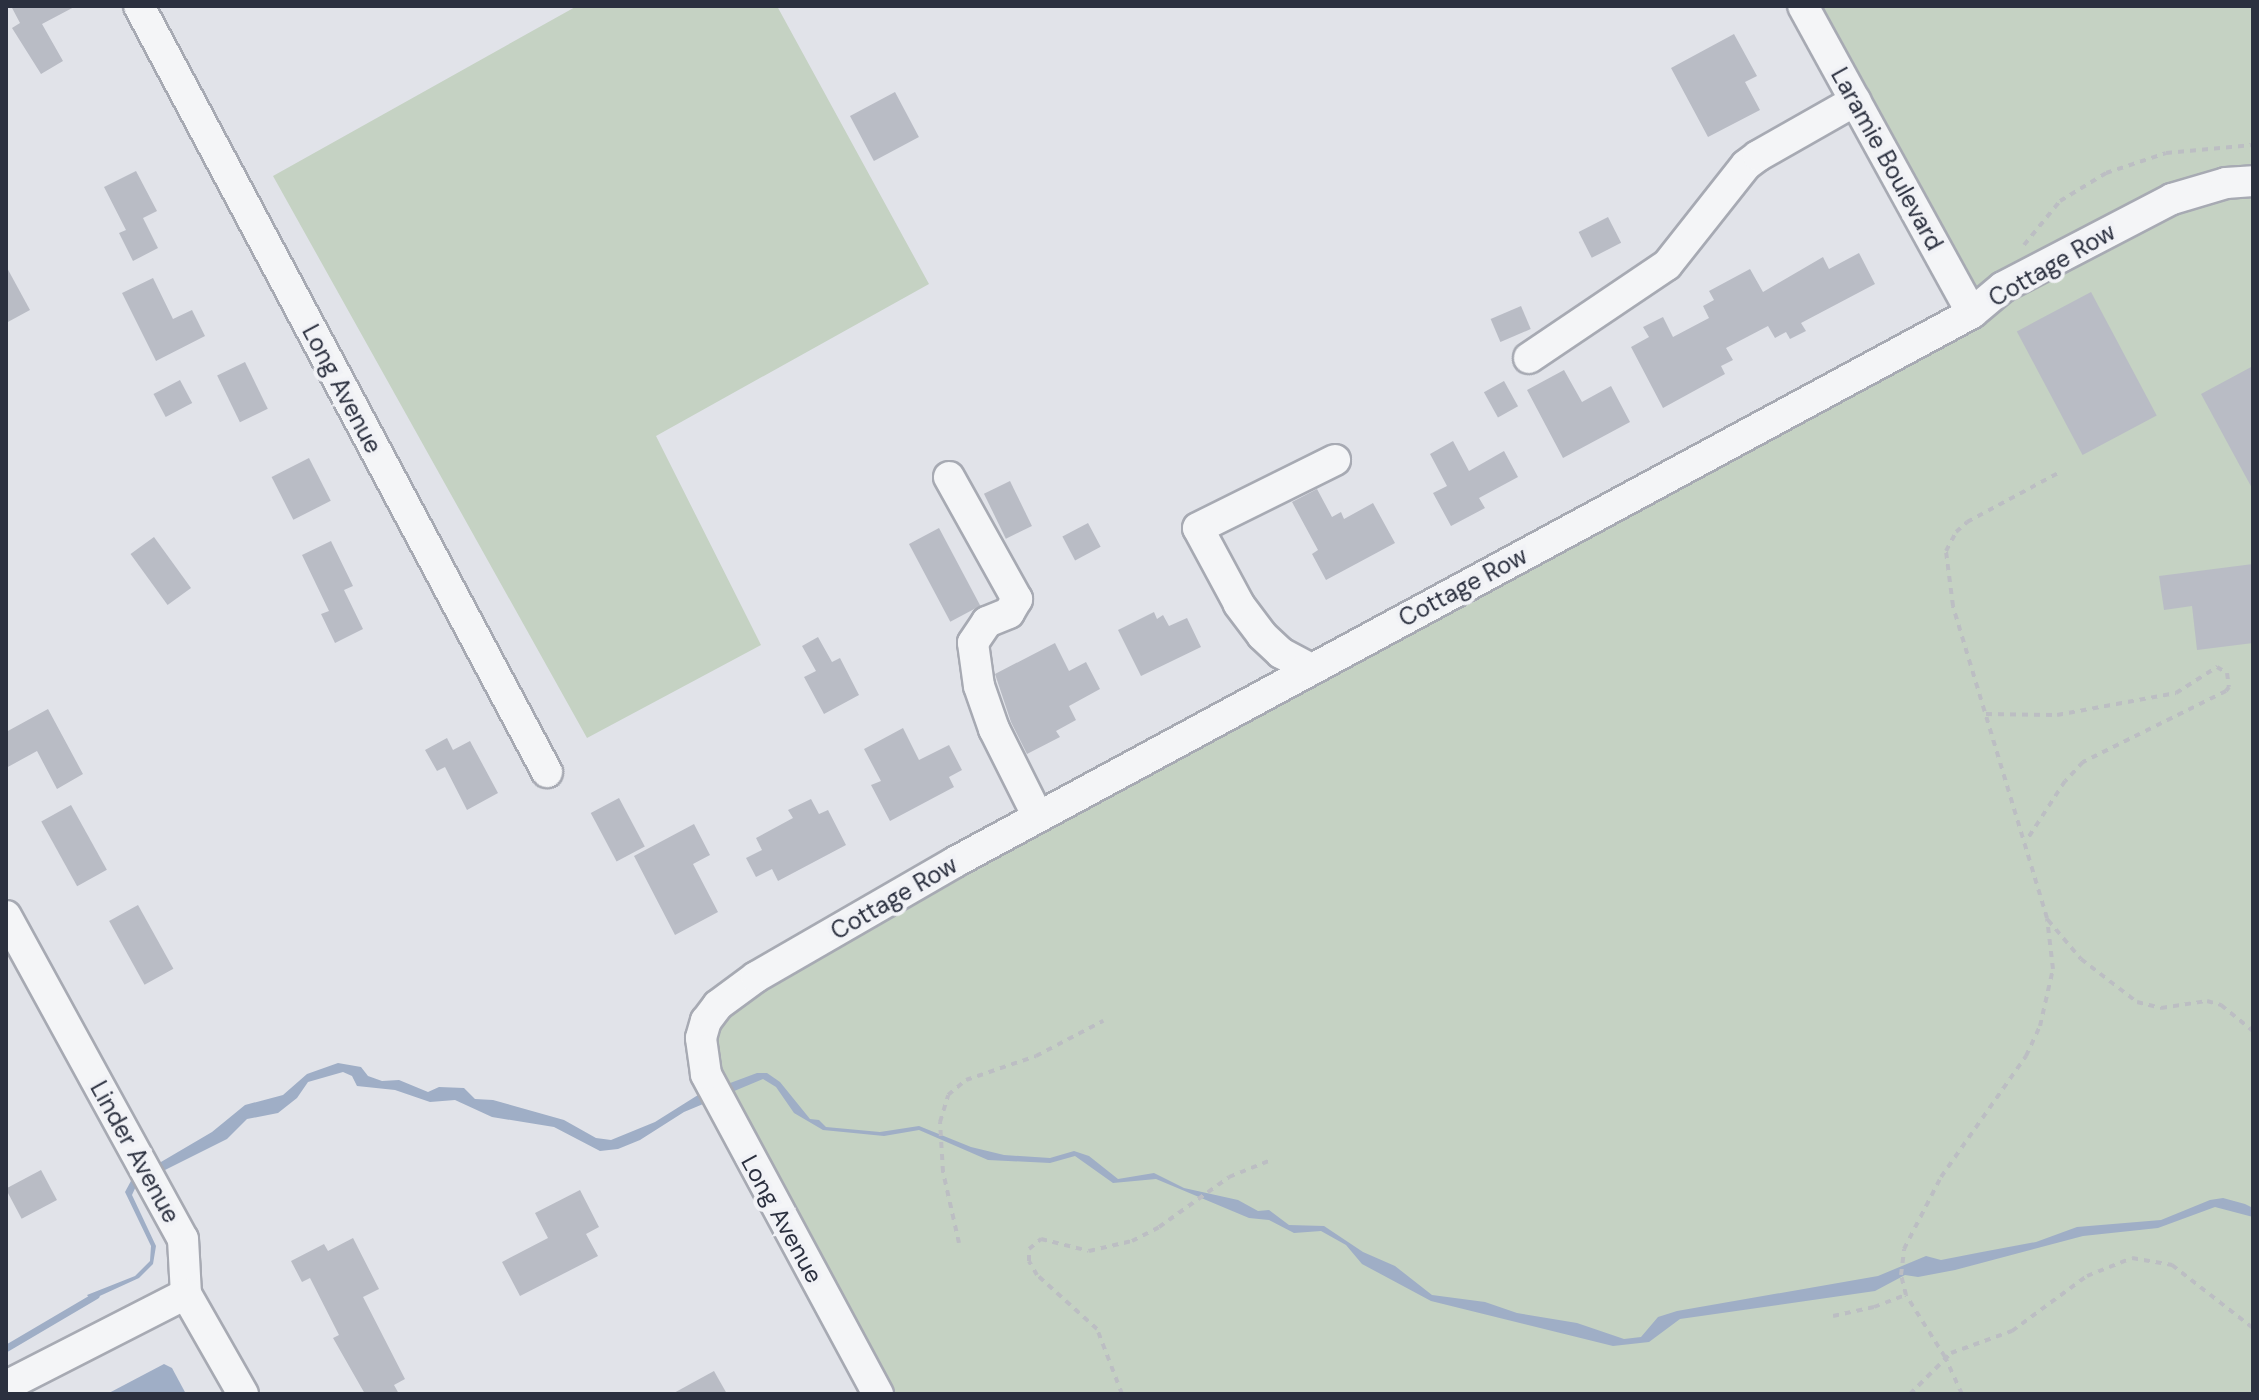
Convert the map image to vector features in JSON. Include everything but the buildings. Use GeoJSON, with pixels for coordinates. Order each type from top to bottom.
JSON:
{"type":"FeatureCollection","features":[{"type":"Feature","properties":{"kind":"street","name":"Long Avenue"},"geometry":{"type":"LineString","coordinates":[[139,6],[547,772]]}},
{"type":"Feature","properties":{"kind":"street","name":"Laramie Boulevard"},"geometry":{"type":"LineString","coordinates":[[1803,6],[1972,313]]}},
{"type":"Feature","properties":{"kind":"street"},"geometry":{"type":"LineString","coordinates":[[1529,358],[1667,265],[1746,165],[1855,101]]}},
{"type":"Feature","properties":{"kind":"street","name":"Cottage Row"},"geometry":{"type":"LineString","coordinates":[[701,1038],[711,1014],[741,987],[1038,817],[1972,313],[2003,287],[2172,199],[2213,186],[2253,181]]}},
{"type":"Feature","properties":{"kind":"street"},"geometry":{"type":"LineString","coordinates":[[1311,669],[1281,653],[1262,635],[1239,604],[1198,528],[1335,460]]}},
{"type":"Feature","properties":{"kind":"street"},"geometry":{"type":"LineString","coordinates":[[949,477],[1017,599],[1009,613],[987,622],[973,643],[979,686],[994,729],[1038,817]]}},
{"type":"Feature","properties":{"kind":"street","name":"Linder Avenue"},"geometry":{"type":"LineString","coordinates":[[6,916],[183,1239],[186,1294],[243,1394]]}},
{"type":"Feature","properties":{"kind":"street","name":"Long Avenue"},"geometry":{"type":"LineString","coordinates":[[701,1038],[706,1074],[722,1108],[878,1394]]}},
{"type":"Feature","properties":{"kind":"street"},"geometry":{"type":"LineString","coordinates":[[6,1386],[186,1294]]}},
{"type":"Feature","properties":{"kind":"path"},"geometry":{"type":"LineString","coordinates":[[2003,287],[2018,254],[2044,218],[2081,186],[2146,158],[2208,148],[2253,145]]}},
{"type":"Feature","properties":{"kind":"path"},"geometry":{"type":"LineString","coordinates":[[1962,1394],[1945,1357],[1906,1295],[1902,1258],[1909,1234],[1927,1199],[2004,1090],[2040,1026],[2053,969],[2047,918],[1953,606],[1946,551],[1956,532],[1976,516],[2058,473]]}},
{"type":"Feature","properties":{"kind":"path"},"geometry":{"type":"LineString","coordinates":[[1986,714],[2057,715],[2176,693],[2217,667],[2227,673],[2229,687],[2226,691],[2083,762],[2065,781],[2025,843]]}},
{"type":"Feature","properties":{"kind":"path"},"geometry":{"type":"LineString","coordinates":[[2047,918],[2081,959],[2137,1002],[2161,1008],[2207,1001],[2221,1005],[2253,1031]]}},
{"type":"Feature","properties":{"kind":"path"},"geometry":{"type":"LineString","coordinates":[[959,1243],[946,1194],[940,1122],[944,1101],[966,1080],[1036,1056],[1103,1021]]}},
{"type":"Feature","properties":{"kind":"path"},"geometry":{"type":"LineString","coordinates":[[1122,1394],[1102,1337],[1085,1316],[1037,1275],[1029,1261],[1029,1249],[1041,1239],[1089,1251],[1132,1241],[1159,1227],[1211,1188],[1271,1160]]}},
{"type":"Feature","properties":{"kind":"path"},"geometry":{"type":"LineString","coordinates":[[1910,1394],[1945,1357],[1963,1346],[2012,1331],[2087,1276],[2132,1258],[2159,1261],[2180,1270],[2253,1328]]}},
{"type":"Feature","properties":{"kind":"path"},"geometry":{"type":"LineString","coordinates":[[1833,1316],[1874,1307],[1906,1295]]}},
{"type":"Feature","properties":{"kind":"green space"},"geometry":{"type":"Polygon","coordinates":[[[577,6],[777,6],[929,284],[656,436],[761,645],[587,738],[273,176],[577,6]]]}},
{"type":"Feature","properties":{"kind":"green space"},"geometry":{"type":"Polygon","coordinates":[[[1820,6],[2253,6],[2253,1394],[890,1394],[728,1098],[711,1038],[734,1003],[1988,310],[1820,6]]]}},
{"type":"Feature","properties":{"kind":"water"},"geometry":{"type":"Polygon","coordinates":[[[338,1063],[361,1067],[368,1076],[382,1081],[399,1080],[428,1092],[439,1087],[464,1088],[475,1099],[493,1100],[564,1120],[596,1138],[611,1140],[655,1122],[698,1095],[757,1073],[767,1073],[780,1082],[810,1119],[819,1120],[826,1127],[880,1132],[919,1126],[971,1147],[1004,1155],[1050,1158],[1074,1151],[1089,1156],[1118,1179],[1154,1173],[1184,1188],[1238,1200],[1258,1211],[1269,1210],[1289,1225],[1324,1226],[1363,1252],[1395,1266],[1432,1295],[1485,1302],[1517,1313],[1577,1323],[1624,1339],[1641,1337],[1658,1317],[1677,1311],[1878,1276],[1926,1256],[1941,1260],[2036,1242],[2077,1227],[2161,1220],[2210,1200],[2223,1198],[2245,1204],[2253,1208],[2253,1217],[2215,1207],[2158,1228],[2083,1236],[1955,1270],[1918,1277],[1905,1275],[1875,1291],[1680,1319],[1649,1342],[1613,1346],[1431,1301],[1362,1264],[1346,1245],[1321,1231],[1294,1233],[1269,1220],[1249,1218],[1156,1179],[1113,1183],[1075,1156],[1050,1163],[988,1160],[919,1130],[884,1136],[823,1130],[794,1113],[776,1087],[763,1079],[684,1112],[640,1140],[618,1149],[600,1151],[554,1127],[492,1117],[455,1100],[430,1102],[395,1090],[357,1086],[352,1076],[343,1072],[308,1082],[297,1098],[278,1113],[247,1119],[227,1139],[137,1184],[132,1195],[156,1246],[153,1264],[139,1278],[91,1300],[87,1295],[135,1276],[150,1261],[151,1246],[125,1192],[132,1179],[212,1132],[245,1105],[283,1095],[307,1074],[338,1063]]]}},
{"type":"Feature","properties":{"kind":"water"},"geometry":{"type":"Polygon","coordinates":[[[164,1364],[172,1368],[186,1394],[107,1394],[164,1364]]]}},
{"type":"Feature","properties":{"kind":"waterway"},"geometry":{"type":"LineString","coordinates":[[6,1348],[96,1295]]}}]}
